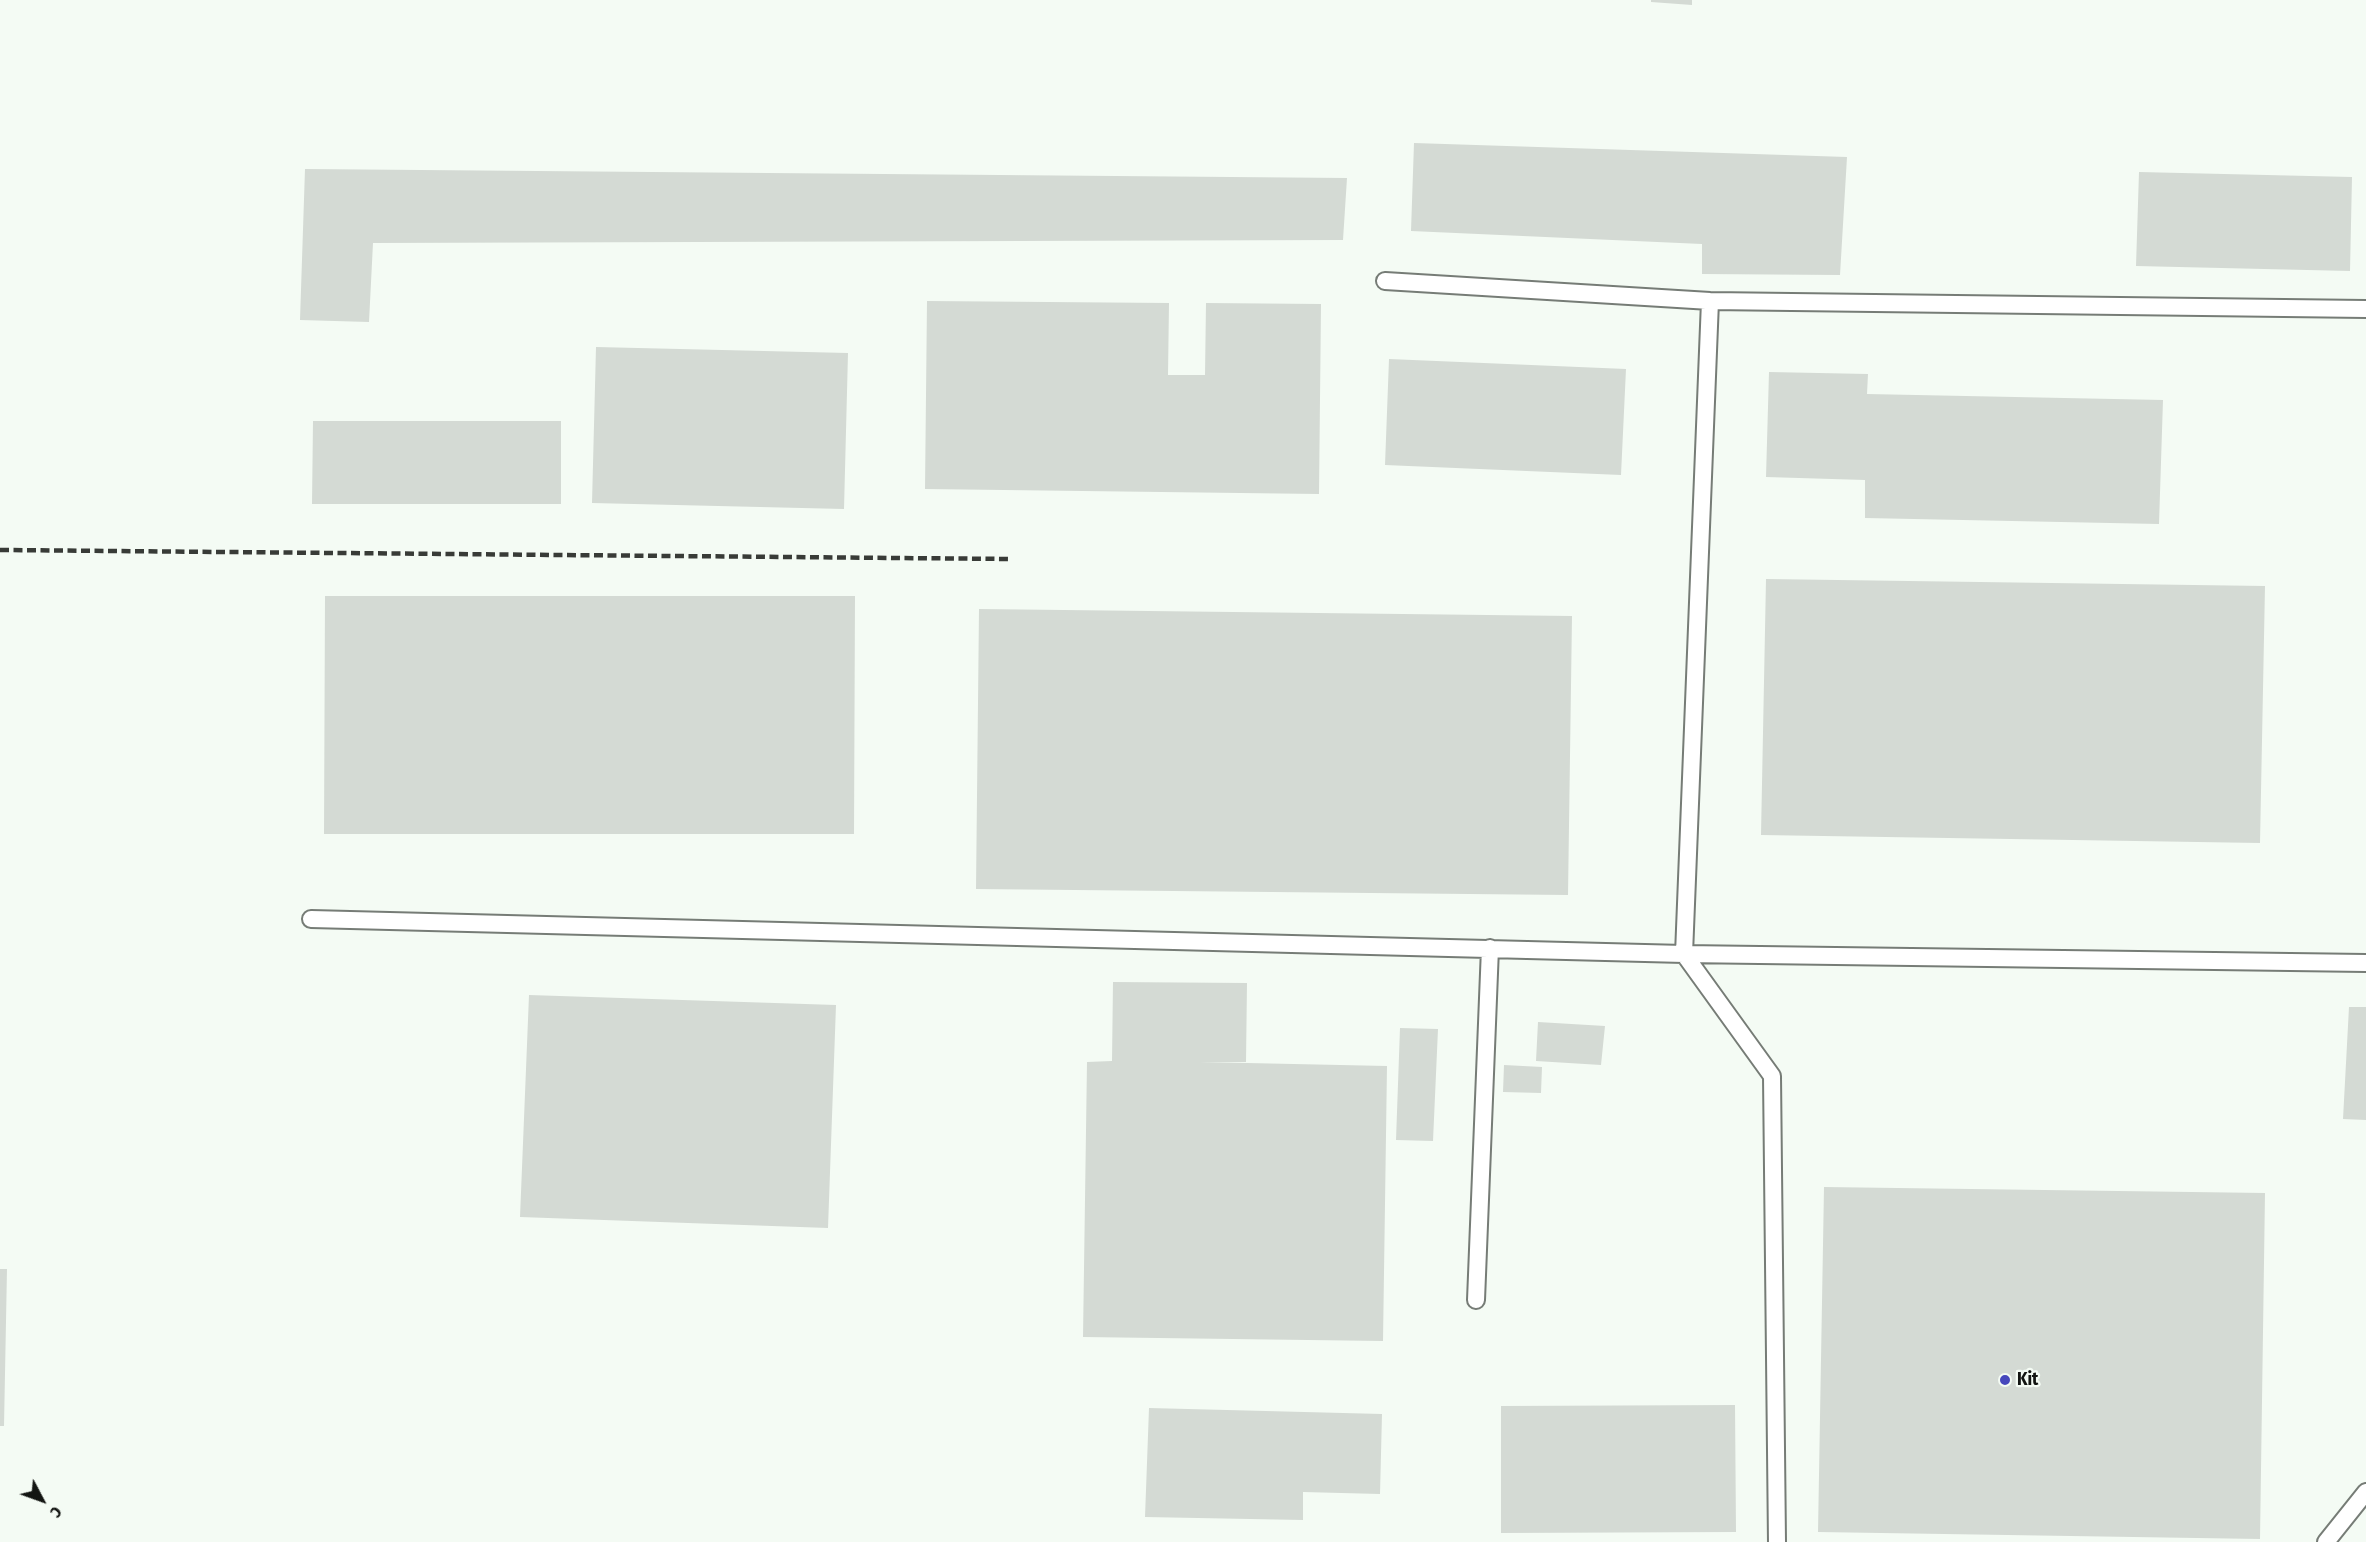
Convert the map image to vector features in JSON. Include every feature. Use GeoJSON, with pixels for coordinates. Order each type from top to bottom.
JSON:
{"type":"FeatureCollection","features":[{"type":"Feature","properties":{"kind":"lane"},"geometry":{"type":"LineString","coordinates":[[1385,281],[1710,301],[2366,309]]}},
{"type":"Feature","properties":{"kind":"lane"},"geometry":{"type":"LineString","coordinates":[[1710,301],[1684,954],[1772,1076],[1777,1542]]}},
{"type":"Feature","properties":{"kind":"lane"},"geometry":{"type":"LineString","coordinates":[[311,919],[1684,954],[2366,963]]}},
{"type":"Feature","properties":{"kind":"lane"},"geometry":{"type":"LineString","coordinates":[[1476,1300],[1490,948]]}},
{"type":"Feature","properties":{"kind":"lane"},"geometry":{"type":"LineString","coordinates":[[2326,1542],[2366,1492]]}},
{"type":"Feature","properties":{"kind":"building"},"geometry":{"type":"Polygon","coordinates":[[[1651,0],[1692,0],[1692,5],[1651,2],[1651,0]]]}},
{"type":"Feature","properties":{"kind":"building"},"geometry":{"type":"Polygon","coordinates":[[[1414,143],[1847,157],[1840,275],[1702,274],[1702,244],[1411,231],[1414,143]]]}},
{"type":"Feature","properties":{"kind":"building"},"geometry":{"type":"Polygon","coordinates":[[[305,169],[1347,178],[1343,240],[373,243],[369,322],[300,320],[305,169]]]}},
{"type":"Feature","properties":{"kind":"building"},"geometry":{"type":"Polygon","coordinates":[[[2139,172],[2352,177],[2350,271],[2136,266],[2139,172]]]}},
{"type":"Feature","properties":{"kind":"building"},"geometry":{"type":"Polygon","coordinates":[[[927,301],[1169,303],[1168,375],[1205,375],[1206,303],[1321,304],[1319,494],[925,489],[927,301]]]}},
{"type":"Feature","properties":{"kind":"building"},"geometry":{"type":"Polygon","coordinates":[[[596,347],[848,353],[844,509],[592,503],[596,347]]]}},
{"type":"Feature","properties":{"kind":"building"},"geometry":{"type":"Polygon","coordinates":[[[1389,359],[1626,369],[1621,475],[1385,465],[1389,359]]]}},
{"type":"Feature","properties":{"kind":"building"},"geometry":{"type":"Polygon","coordinates":[[[1769,372],[1868,374],[1867,394],[2163,400],[2159,524],[1865,518],[1865,480],[1766,477],[1769,372]]]}},
{"type":"Feature","properties":{"kind":"building"},"geometry":{"type":"Polygon","coordinates":[[[313,421],[561,421],[561,504],[312,504],[313,421]]]}},
{"type":"Feature","properties":{"kind":"building"},"geometry":{"type":"Polygon","coordinates":[[[1766,579],[2265,586],[2260,843],[1761,835],[1766,579]]]}},
{"type":"Feature","properties":{"kind":"building"},"geometry":{"type":"Polygon","coordinates":[[[325,596],[855,596],[854,834],[324,834],[325,596]]]}},
{"type":"Feature","properties":{"kind":"building"},"geometry":{"type":"Polygon","coordinates":[[[979,609],[1572,616],[1568,895],[976,889],[979,609]]]}},
{"type":"Feature","properties":{"kind":"building"},"geometry":{"type":"Polygon","coordinates":[[[1113,982],[1247,983],[1246,1062],[1200,1062],[1387,1066],[1383,1341],[1083,1337],[1087,1062],[1112,1061],[1113,982]]]}},
{"type":"Feature","properties":{"kind":"building"},"geometry":{"type":"Polygon","coordinates":[[[529,995],[836,1005],[828,1228],[520,1217],[529,995]]]}},
{"type":"Feature","properties":{"kind":"building"},"geometry":{"type":"Polygon","coordinates":[[[2349,1007],[2366,1007],[2366,1120],[2343,1119],[2349,1007]]]}},
{"type":"Feature","properties":{"kind":"building"},"geometry":{"type":"Polygon","coordinates":[[[1538,1022],[1605,1026],[1601,1065],[1536,1061],[1538,1022]]]}},
{"type":"Feature","properties":{"kind":"building"},"geometry":{"type":"Polygon","coordinates":[[[1400,1028],[1438,1029],[1433,1141],[1396,1140],[1400,1028]]]}},
{"type":"Feature","properties":{"kind":"building"},"geometry":{"type":"Polygon","coordinates":[[[1504,1065],[1542,1067],[1541,1093],[1503,1092],[1504,1065]]]}},
{"type":"Feature","properties":{"kind":"building"},"geometry":{"type":"Polygon","coordinates":[[[1824,1187],[2265,1193],[2260,1539],[1818,1532],[1824,1187]]]}},
{"type":"Feature","properties":{"kind":"building"},"geometry":{"type":"Polygon","coordinates":[[[0,1269],[7,1269],[4,1426],[0,1426],[0,1269]]]}},
{"type":"Feature","properties":{"kind":"building"},"geometry":{"type":"Polygon","coordinates":[[[1735,1405],[1736,1532],[1501,1533],[1501,1406],[1735,1405]]]}},
{"type":"Feature","properties":{"kind":"building"},"geometry":{"type":"Polygon","coordinates":[[[1149,1408],[1382,1414],[1380,1494],[1303,1492],[1303,1520],[1145,1517],[1149,1408]]]}},
{"type":"Feature","properties":{"kind":"railway"},"geometry":{"type":"LineString","coordinates":[[0,550],[1011,559]]}},
{"type":"Feature","properties":{"kind":"place","name":"Kit"},"geometry":{"type":"Point","coordinates":[2005,1380]}}]}
